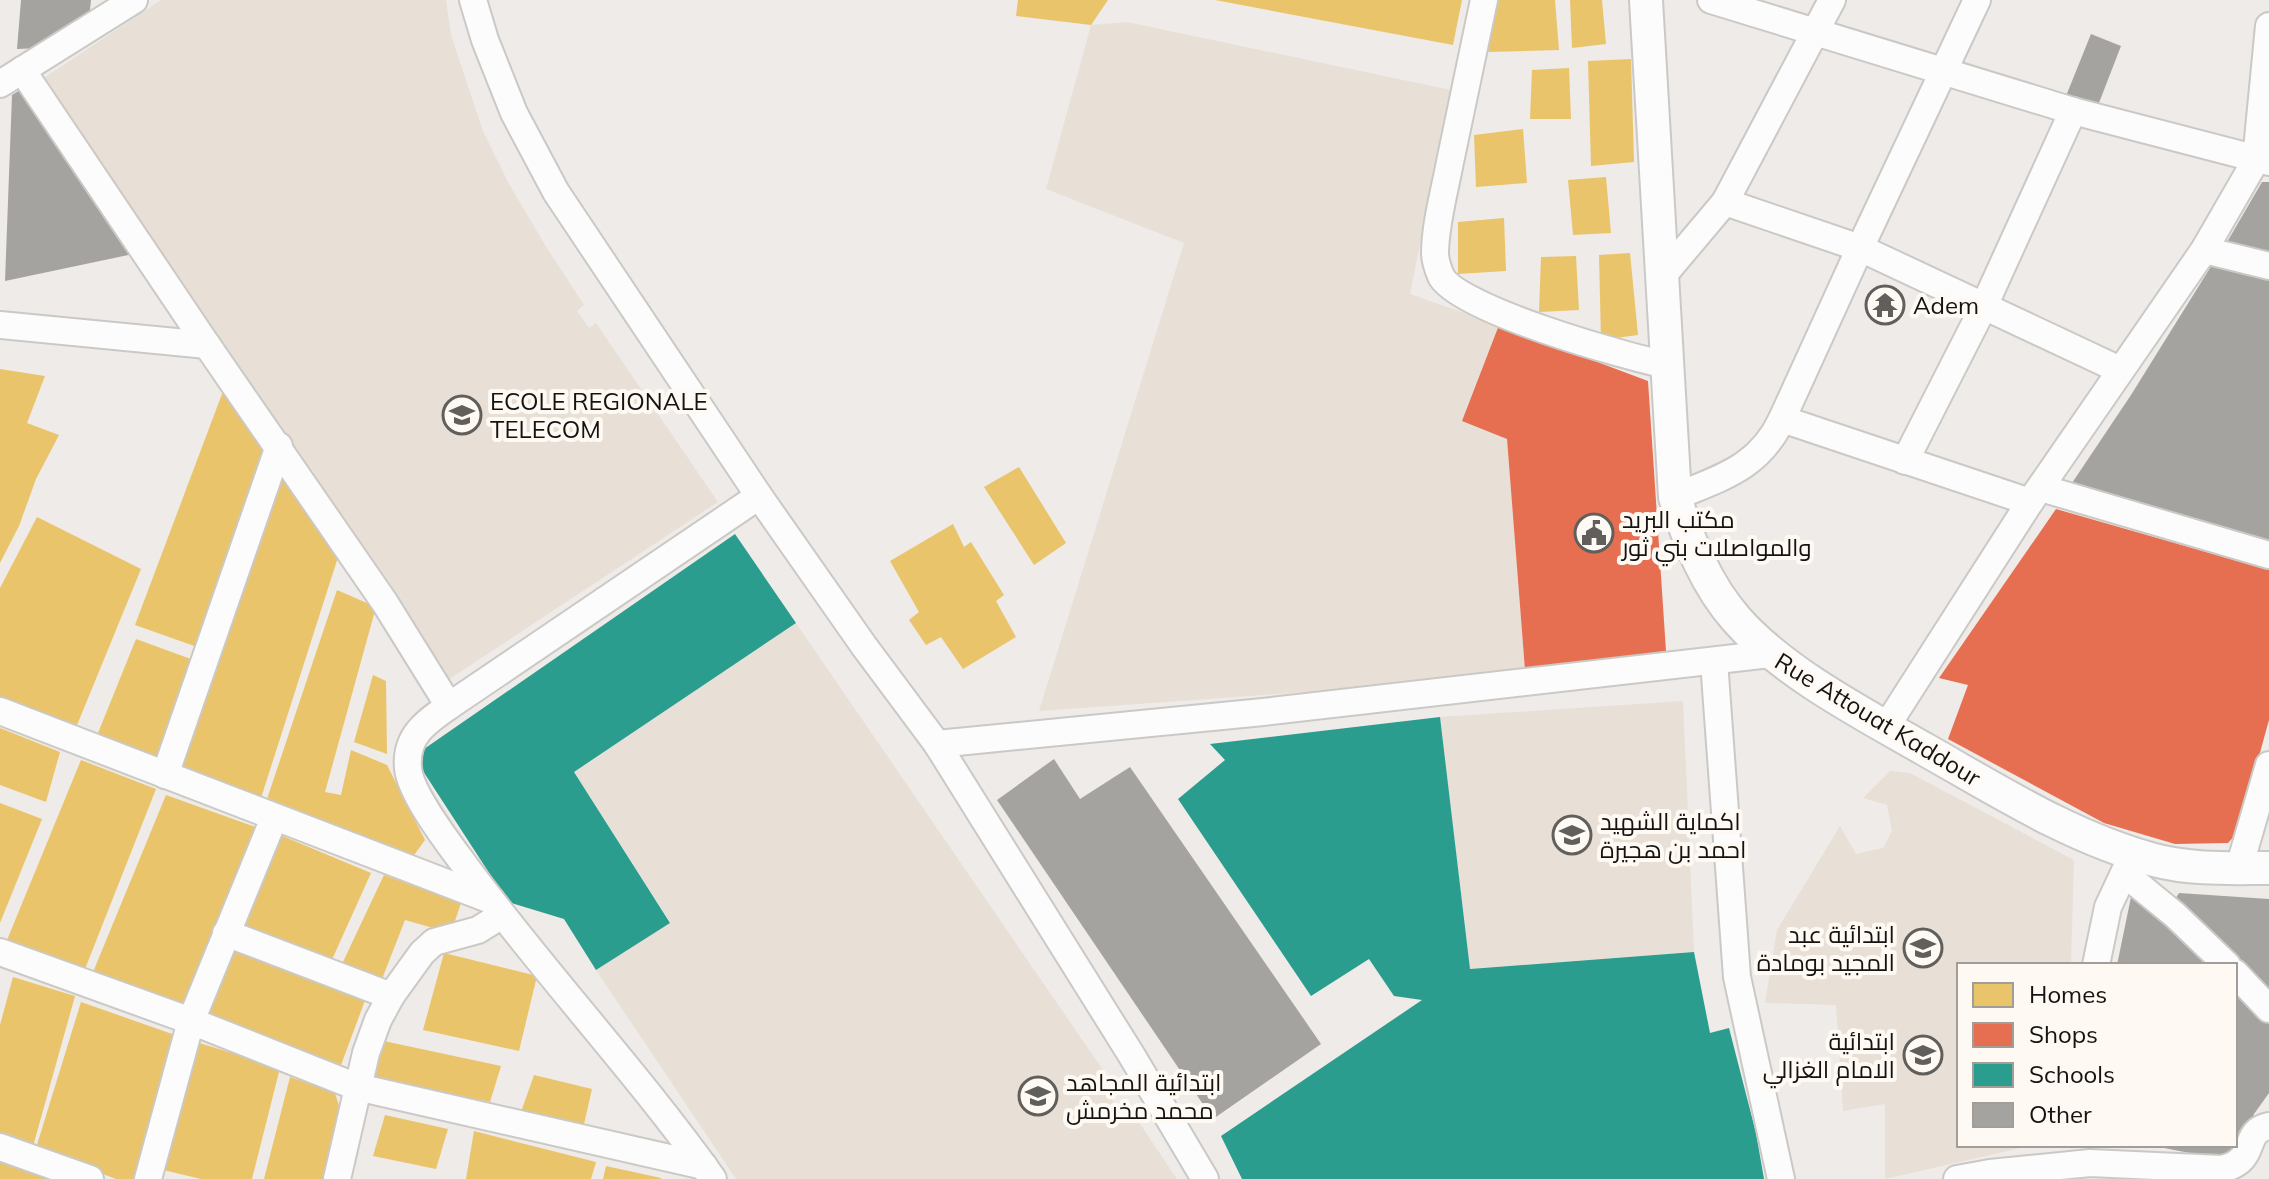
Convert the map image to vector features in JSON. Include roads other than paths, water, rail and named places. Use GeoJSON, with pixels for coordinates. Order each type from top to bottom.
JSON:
{"type":"FeatureCollection","features":[{"type":"Feature","properties":{"kind":"street"},"geometry":{"type":"LineString","coordinates":[[134,0],[11,77],[279,446],[385,603],[449,706]]}},
{"type":"Feature","properties":{"kind":"street"},"geometry":{"type":"LineString","coordinates":[[473,0],[514,113],[556,192],[759,496],[937,744],[1205,1179]]}},
{"type":"Feature","properties":{"kind":"street"},"geometry":{"type":"LineString","coordinates":[[1484,0],[1435,253],[1443,280],[1486,306],[1579,342],[1667,365]]}},
{"type":"Feature","properties":{"kind":"street","name":"Rue Attouat Kaddour"},"geometry":{"type":"LineString","coordinates":[[1646,0],[1675,497],[1685,530],[1714,591],[1736,620],[1770,654],[1886,727],[2129,864],[2254,868]]}},
{"type":"Feature","properties":{"kind":"street"},"geometry":{"type":"LineString","coordinates":[[1711,0],[2073,111],[2262,161]]}},
{"type":"Feature","properties":{"kind":"street"},"geometry":{"type":"LineString","coordinates":[[1661,278],[1725,202],[1832,0]]}},
{"type":"Feature","properties":{"kind":"street"},"geometry":{"type":"LineString","coordinates":[[1675,497],[1724,476],[1753,459],[1773,438],[1977,0]]}},
{"type":"Feature","properties":{"kind":"street"},"geometry":{"type":"LineString","coordinates":[[1886,727],[2036,495],[2262,161],[2269,26]]}},
{"type":"Feature","properties":{"kind":"street"},"geometry":{"type":"LineString","coordinates":[[1905,461],[1984,306],[2073,111]]}},
{"type":"Feature","properties":{"kind":"street"},"geometry":{"type":"LineString","coordinates":[[1725,202],[1860,248],[2120,370]]}},
{"type":"Feature","properties":{"kind":"street"},"geometry":{"type":"LineString","coordinates":[[2204,250],[2269,266]]}},
{"type":"Feature","properties":{"kind":"street"},"geometry":{"type":"LineString","coordinates":[[0,325],[207,345]]}},
{"type":"Feature","properties":{"kind":"street"},"geometry":{"type":"LineString","coordinates":[[1782,419],[1905,461],[2269,555]]}},
{"type":"Feature","properties":{"kind":"street"},"geometry":{"type":"LineString","coordinates":[[165,775],[279,446]]}},
{"type":"Feature","properties":{"kind":"street"},"geometry":{"type":"LineString","coordinates":[[709,1172],[497,908],[444,837],[409,775],[409,748],[414,734],[423,724],[759,496]]}},
{"type":"Feature","properties":{"kind":"street"},"geometry":{"type":"LineString","coordinates":[[937,744],[1263,712],[1770,654]]}},
{"type":"Feature","properties":{"kind":"street"},"geometry":{"type":"LineString","coordinates":[[1714,661],[1737,977],[1781,1179]]}},
{"type":"Feature","properties":{"kind":"street"},"geometry":{"type":"LineString","coordinates":[[0,711],[497,908]]}},
{"type":"Feature","properties":{"kind":"street"},"geometry":{"type":"LineString","coordinates":[[2254,868],[2269,765]]}},
{"type":"Feature","properties":{"kind":"street"},"geometry":{"type":"LineString","coordinates":[[148,1179],[191,1021],[274,818]]}},
{"type":"Feature","properties":{"kind":"street"},"geometry":{"type":"LineString","coordinates":[[2096,963],[2108,907],[2129,864],[2175,915],[2225,963]]}},
{"type":"Feature","properties":{"kind":"street"},"geometry":{"type":"LineString","coordinates":[[337,1179],[357,1087],[378,1020],[391,996],[422,953],[434,942],[478,930],[497,908]]}},
{"type":"Feature","properties":{"kind":"street"},"geometry":{"type":"LineString","coordinates":[[226,933],[391,996]]}},
{"type":"Feature","properties":{"kind":"street"},"geometry":{"type":"LineString","coordinates":[[0,952],[191,1021],[357,1087],[709,1172]]}},
{"type":"Feature","properties":{"kind":"street"},"geometry":{"type":"LineString","coordinates":[[2237,975],[2269,1009]]}},
{"type":"Feature","properties":{"kind":"street"},"geometry":{"type":"LineString","coordinates":[[1957,1179],[2027,1174],[2089,1154],[2222,1174],[2240,1163],[2252,1137],[2267,1124]]}},
{"type":"Feature","properties":{"kind":"street"},"geometry":{"type":"LineString","coordinates":[[0,1147],[90,1179]]}},
{"type":"Feature","properties":{"kind":"place","name":"Adem"},"geometry":{"type":"Point","coordinates":[1885,305]}},
{"type":"Feature","properties":{"kind":"place","name":"ECOLE REGIONALE TELECOM"},"geometry":{"type":"Point","coordinates":[462,415]}},
{"type":"Feature","properties":{"kind":"place","name":"مكتب البريد والمواصلات بني ثور"},"geometry":{"type":"Point","coordinates":[1594,533]}},
{"type":"Feature","properties":{"kind":"place","name":"اكماية الشهيد احمد بن هجيرة"},"geometry":{"type":"Point","coordinates":[1572,835]}},
{"type":"Feature","properties":{"kind":"place","name":"ابتدائية عبد المجيد بومادة"},"geometry":{"type":"Point","coordinates":[1923,948]}},
{"type":"Feature","properties":{"kind":"place","name":"ابتدائية الامام الغزالي"},"geometry":{"type":"Point","coordinates":[1923,1055]}},
{"type":"Feature","properties":{"kind":"place","name":"ابتدائية المجاهد محمد مخرمش"},"geometry":{"type":"Point","coordinates":[1038,1096]}}]}
